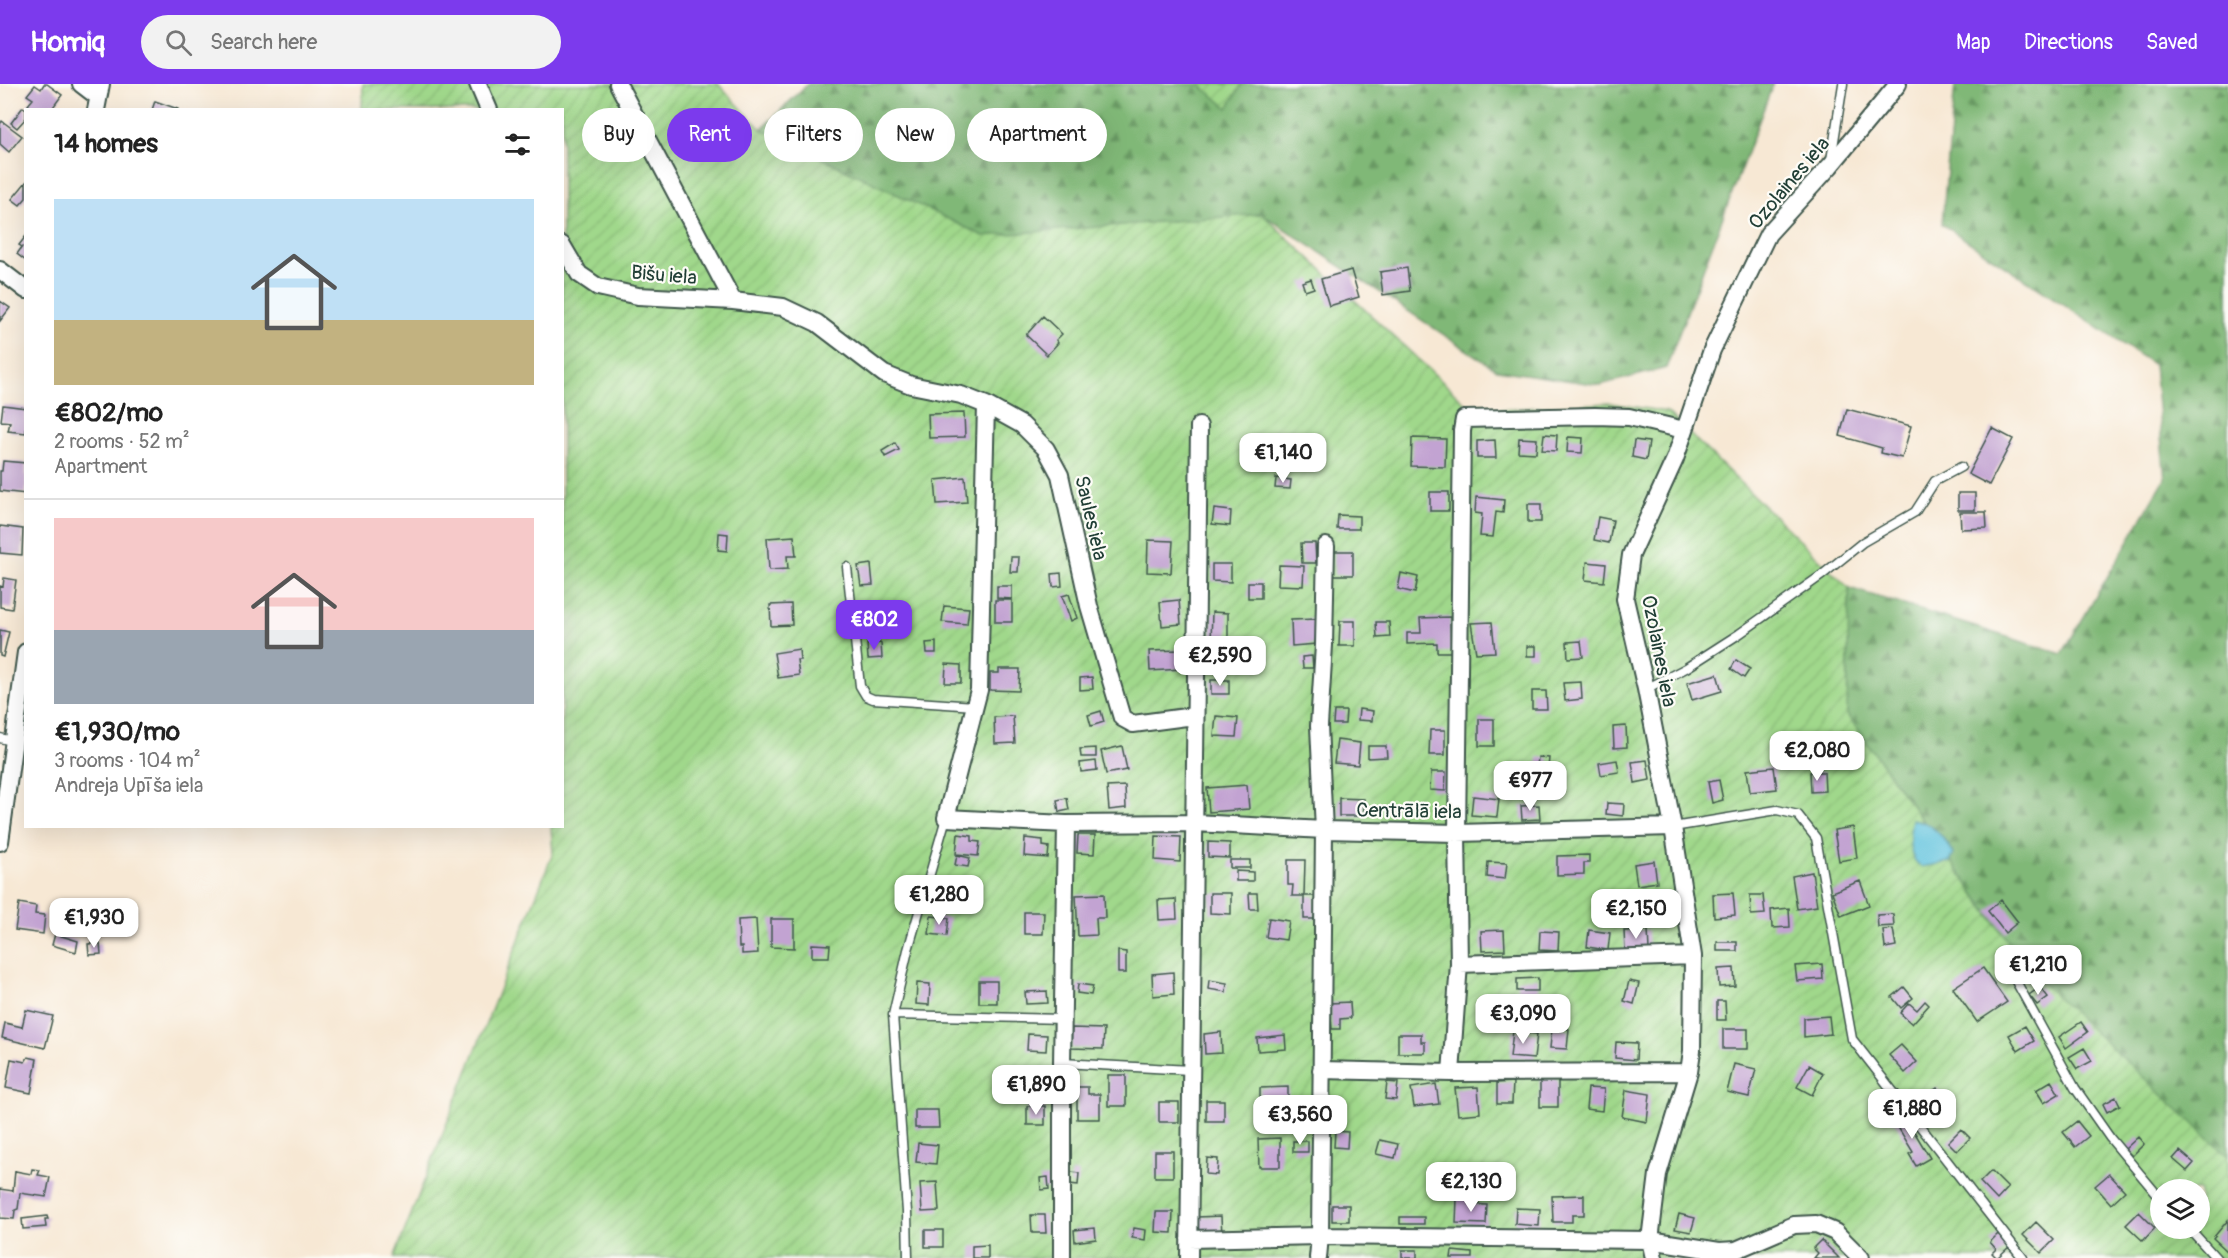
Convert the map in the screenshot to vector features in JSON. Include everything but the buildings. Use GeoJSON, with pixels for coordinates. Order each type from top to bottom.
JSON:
{"type":"FeatureCollection","features":[{"type":"Feature","properties":{"kind":"street"},"geometry":{"type":"LineString","coordinates":[[81,84],[98,97]]}},
{"type":"Feature","properties":{"kind":"street"},"geometry":{"type":"LineString","coordinates":[[478,84],[488,108]]}},
{"type":"Feature","properties":{"kind":"street"},"geometry":{"type":"LineString","coordinates":[[618,84],[733,301]]}},
{"type":"Feature","properties":{"kind":"street","name":"Ozolaines iela"},"geometry":{"type":"LineString","coordinates":[[1654,1258],[1650,1240],[1658,1174],[1689,1072],[1692,1051],[1693,956],[1673,827],[1646,689],[1625,599],[1630,555],[1675,459],[1712,350],[1768,234],[1830,166],[1898,84]]}},
{"type":"Feature","properties":{"kind":"street","name":"Bišu iela"},"geometry":{"type":"LineString","coordinates":[[564,248],[579,274],[598,287],[638,296],[733,301],[783,307]]}},
{"type":"Feature","properties":{"kind":"street"},"geometry":{"type":"LineString","coordinates":[[0,270],[24,288]]}},
{"type":"Feature","properties":{"kind":"street","name":"Saules iela"},"geometry":{"type":"LineString","coordinates":[[783,307],[817,323],[884,374],[911,385],[961,395],[986,405],[1022,425],[1046,449],[1060,475],[1089,606],[1122,718],[1133,724],[1194,716]]}},
{"type":"Feature","properties":{"kind":"street"},"geometry":{"type":"LineString","coordinates":[[946,819],[979,690],[986,405]]}},
{"type":"Feature","properties":{"kind":"street"},"geometry":{"type":"LineString","coordinates":[[1451,1072],[1459,964],[1457,833],[1464,419],[1629,417],[1684,430]]}},
{"type":"Feature","properties":{"kind":"street"},"geometry":{"type":"LineString","coordinates":[[1189,1258],[1199,426]]}},
{"type":"Feature","properties":{"kind":"street"},"geometry":{"type":"LineString","coordinates":[[1318,1258],[1324,830],[1319,726],[1324,645],[1326,546]]}},
{"type":"Feature","properties":{"kind":"street"},"geometry":{"type":"LineString","coordinates":[[0,842],[6,739],[24,661]]}},
{"type":"Feature","properties":{"kind":"street","name":"Centrālā iela"},"geometry":{"type":"LineString","coordinates":[[946,819],[1066,824],[1195,823],[1324,830],[1457,833],[1673,827]]}},
{"type":"Feature","properties":{"kind":"street"},"geometry":{"type":"LineString","coordinates":[[1062,1258],[1066,824]]}},
{"type":"Feature","properties":{"kind":"street"},"geometry":{"type":"LineString","coordinates":[[1459,964],[1693,956]]}},
{"type":"Feature","properties":{"kind":"street"},"geometry":{"type":"LineString","coordinates":[[1321,1070],[1689,1072]]}},
{"type":"Feature","properties":{"kind":"street"},"geometry":{"type":"LineString","coordinates":[[1189,1239],[1320,1236],[1650,1240],[1719,1251],[1736,1250],[1794,1225],[1816,1224],[1834,1232],[1861,1258]]}},
{"type":"Feature","properties":{"kind":"lane"},"geometry":{"type":"LineString","coordinates":[[1830,166],[1843,84]]}},
{"type":"Feature","properties":{"kind":"lane"},"geometry":{"type":"LineString","coordinates":[[1646,689],[1686,668],[1738,634],[1822,575],[1863,542],[1914,512],[1935,481],[1961,466]]}},
{"type":"Feature","properties":{"kind":"lane"},"geometry":{"type":"LineString","coordinates":[[847,567],[860,686],[866,696],[873,699],[975,706]]}},
{"type":"Feature","properties":{"kind":"lane"},"geometry":{"type":"LineString","coordinates":[[1673,827],[1777,810],[1798,815],[1816,838],[1852,1039],[2023,1258]]}},
{"type":"Feature","properties":{"kind":"lane"},"geometry":{"type":"LineString","coordinates":[[908,1258],[907,1212],[893,1015],[908,950],[946,819]]}},
{"type":"Feature","properties":{"kind":"lane"},"geometry":{"type":"LineString","coordinates":[[2007,965],[2075,1088],[2110,1138],[2150,1186]]}},
{"type":"Feature","properties":{"kind":"lane"},"geometry":{"type":"LineString","coordinates":[[893,1015],[1064,1019]]}},
{"type":"Feature","properties":{"kind":"lane"},"geometry":{"type":"LineString","coordinates":[[1062,1063],[1190,1070]]}},
{"type":"Feature","properties":{"kind":"lane"},"geometry":{"type":"LineString","coordinates":[[2198,1239],[2216,1258]]}},
{"type":"Feature","properties":{"kind":"green space"},"geometry":{"type":"Polygon","coordinates":[[[363,84],[718,84],[741,108],[667,108],[667,162],[752,162],[752,120],[764,130],[764,162],[829,162],[983,236],[1262,214],[1474,411],[1610,403],[1667,412],[1849,588],[1847,715],[2030,972],[2228,1156],[2228,1258],[394,1258],[553,853],[551,828],[564,828],[564,108],[362,108],[363,84]]]}},
{"type":"Feature","properties":{"kind":"green space"},"geometry":{"type":"Polygon","coordinates":[[[808,84],[1773,84],[1666,368],[1600,385],[1497,370],[1262,214],[983,236],[829,162],[863,162],[863,108],[783,108],[808,84]]]}},
{"type":"Feature","properties":{"kind":"green space"},"geometry":{"type":"Polygon","coordinates":[[[1199,84],[1242,84],[1228,108],[1199,84]]]}},
{"type":"Feature","properties":{"kind":"green space"},"geometry":{"type":"Polygon","coordinates":[[[1955,84],[2228,84],[2228,1194],[2030,972],[1847,715],[1849,588],[2062,654],[2165,479],[2154,365],[1942,224],[1955,84]]]}},
{"type":"Feature","properties":{"kind":"water"},"geometry":{"type":"Polygon","coordinates":[[[1912,819],[1926,823],[1941,836],[1954,853],[1950,862],[1921,867],[1916,863],[1910,845],[1912,819]]]}}]}
